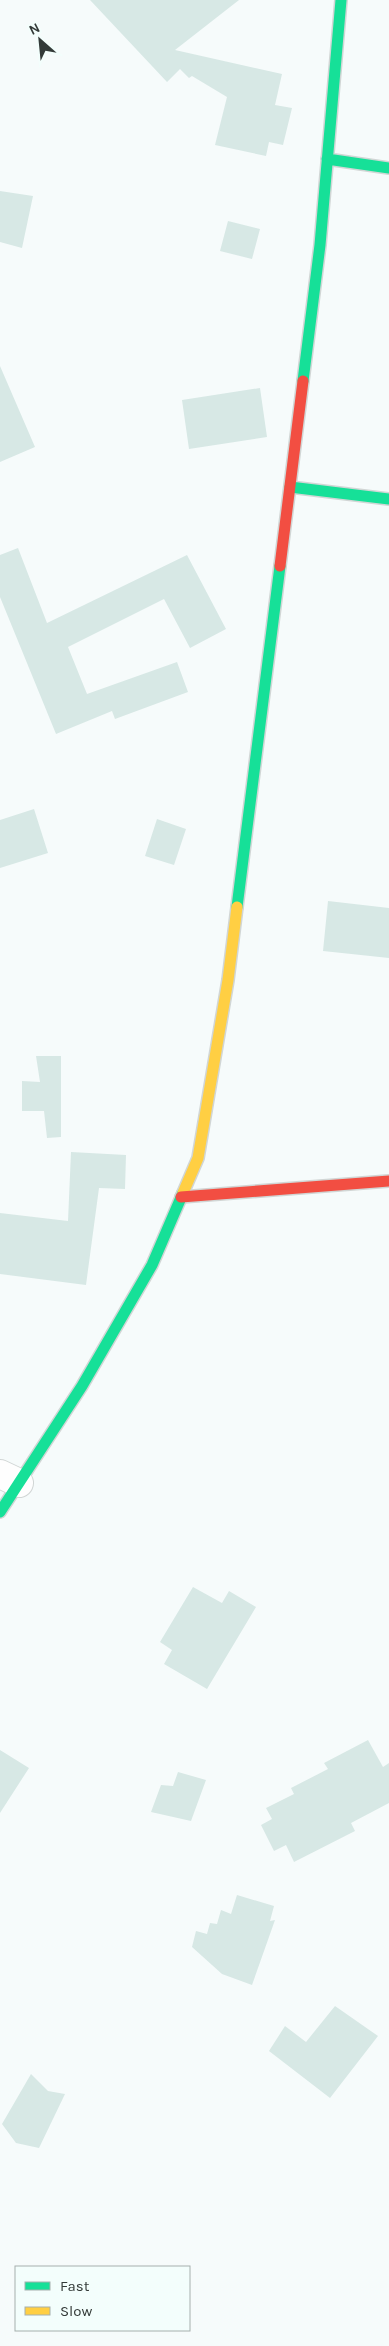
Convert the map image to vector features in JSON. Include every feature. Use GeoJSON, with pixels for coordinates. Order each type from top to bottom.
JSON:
{"type":"FeatureCollection","features":[{"type":"Feature","properties":{"kind":"street"},"geometry":{"type":"LineString","coordinates":[[0,1512],[10,1479],[82,1386],[152,1265],[198,1158],[228,980],[320,245],[341,0]]}},
{"type":"Feature","properties":{"kind":"street"},"geometry":{"type":"LineString","coordinates":[[327,159],[389,168]]}},
{"type":"Feature","properties":{"kind":"street"},"geometry":{"type":"LineString","coordinates":[[290,487],[389,500]]}},
{"type":"Feature","properties":{"kind":"street"},"geometry":{"type":"LineString","coordinates":[[181,1197],[389,1181]]}},
{"type":"Feature","properties":{"kind":"building"},"geometry":{"type":"Polygon","coordinates":[[[90,0],[239,0],[175,50],[282,74],[275,105],[292,108],[283,145],[269,142],[266,156],[215,145],[227,97],[192,76],[189,78],[180,69],[167,82],[90,0]]]}},
{"type":"Feature","properties":{"kind":"building"},"geometry":{"type":"Polygon","coordinates":[[[0,191],[33,196],[22,248],[0,242],[0,191]]]}},
{"type":"Feature","properties":{"kind":"building"},"geometry":{"type":"Polygon","coordinates":[[[228,221],[260,229],[252,259],[220,251],[228,221]]]}},
{"type":"Feature","properties":{"kind":"building"},"geometry":{"type":"Polygon","coordinates":[[[0,366],[35,447],[0,462],[0,366]]]}},
{"type":"Feature","properties":{"kind":"building"},"geometry":{"type":"Polygon","coordinates":[[[260,388],[267,437],[189,449],[182,400],[260,388]]]}},
{"type":"Feature","properties":{"kind":"building"},"geometry":{"type":"Polygon","coordinates":[[[18,548],[47,623],[187,555],[226,629],[190,648],[164,599],[68,647],[87,694],[177,662],[188,692],[115,719],[112,711],[56,734],[0,597],[0,555],[18,548]]]}},
{"type":"Feature","properties":{"kind":"building"},"geometry":{"type":"Polygon","coordinates":[[[34,809],[48,853],[0,868],[0,820],[34,809]]]}},
{"type":"Feature","properties":{"kind":"building"},"geometry":{"type":"Polygon","coordinates":[[[157,819],[186,829],[174,865],[145,856],[157,819]]]}},
{"type":"Feature","properties":{"kind":"building"},"geometry":{"type":"Polygon","coordinates":[[[328,901],[389,908],[389,958],[323,951],[328,901]]]}},
{"type":"Feature","properties":{"kind":"building"},"geometry":{"type":"Polygon","coordinates":[[[36,1056],[61,1056],[61,1137],[47,1138],[44,1111],[22,1111],[22,1081],[40,1082],[36,1056]]]}},
{"type":"Feature","properties":{"kind":"building"},"geometry":{"type":"Polygon","coordinates":[[[71,1152],[126,1155],[125,1189],[99,1188],[86,1285],[0,1274],[0,1213],[68,1221],[71,1152]]]}},
{"type":"Feature","properties":{"kind":"building"},"geometry":{"type":"Polygon","coordinates":[[[193,1587],[222,1603],[229,1591],[256,1607],[207,1689],[164,1664],[172,1650],[160,1642],[193,1587]]]}},
{"type":"Feature","properties":{"kind":"building"},"geometry":{"type":"Polygon","coordinates":[[[368,1740],[383,1767],[389,1763],[389,1803],[351,1823],[355,1831],[294,1862],[286,1845],[274,1851],[261,1825],[272,1819],[266,1808],[294,1794],[291,1788],[328,1769],[324,1763],[368,1740]]]}},
{"type":"Feature","properties":{"kind":"building"},"geometry":{"type":"Polygon","coordinates":[[[0,1750],[29,1768],[0,1813],[0,1750]]]}},
{"type":"Feature","properties":{"kind":"building"},"geometry":{"type":"Polygon","coordinates":[[[178,1772],[206,1780],[191,1821],[151,1812],[161,1785],[173,1786],[178,1772]]]}},
{"type":"Feature","properties":{"kind":"building"},"geometry":{"type":"Polygon","coordinates":[[[237,1895],[274,1906],[270,1921],[275,1920],[252,1985],[222,1974],[192,1947],[196,1931],[207,1934],[210,1923],[217,1924],[221,1910],[231,1914],[237,1895]]]}},
{"type":"Feature","properties":{"kind":"building"},"geometry":{"type":"Polygon","coordinates":[[[335,2006],[378,2036],[330,2098],[269,2051],[285,2026],[306,2042],[335,2006]]]}},
{"type":"Feature","properties":{"kind":"building"},"geometry":{"type":"Polygon","coordinates":[[[31,2074],[48,2091],[65,2094],[39,2148],[16,2143],[2,2124],[31,2074]]]}},
{"type":"Feature","properties":{"kind":"traffic: fast"},"geometry":{"type":"LineString","coordinates":[[303,381],[320,245],[341,0]]}},
{"type":"Feature","properties":{"kind":"traffic: fast"},"geometry":{"type":"LineString","coordinates":[[327,159],[389,168]]}},
{"type":"Feature","properties":{"kind":"traffic: fast"},"geometry":{"type":"LineString","coordinates":[[290,487],[389,499]]}},
{"type":"Feature","properties":{"kind":"traffic: fast"},"geometry":{"type":"LineString","coordinates":[[237,907],[280,566]]}},
{"type":"Feature","properties":{"kind":"traffic: fast"},"geometry":{"type":"LineString","coordinates":[[0,1512],[82,1386],[152,1265],[183,1193]]}},
{"type":"Feature","properties":{"kind":"traffic: slow"},"geometry":{"type":"LineString","coordinates":[[183,1193],[198,1158],[228,980],[237,907]]}},
{"type":"Feature","properties":{"kind":"traffic: jam"},"geometry":{"type":"LineString","coordinates":[[280,566],[303,381]]}},
{"type":"Feature","properties":{"kind":"traffic: jam"},"geometry":{"type":"LineString","coordinates":[[181,1197],[389,1181]]}}]}
